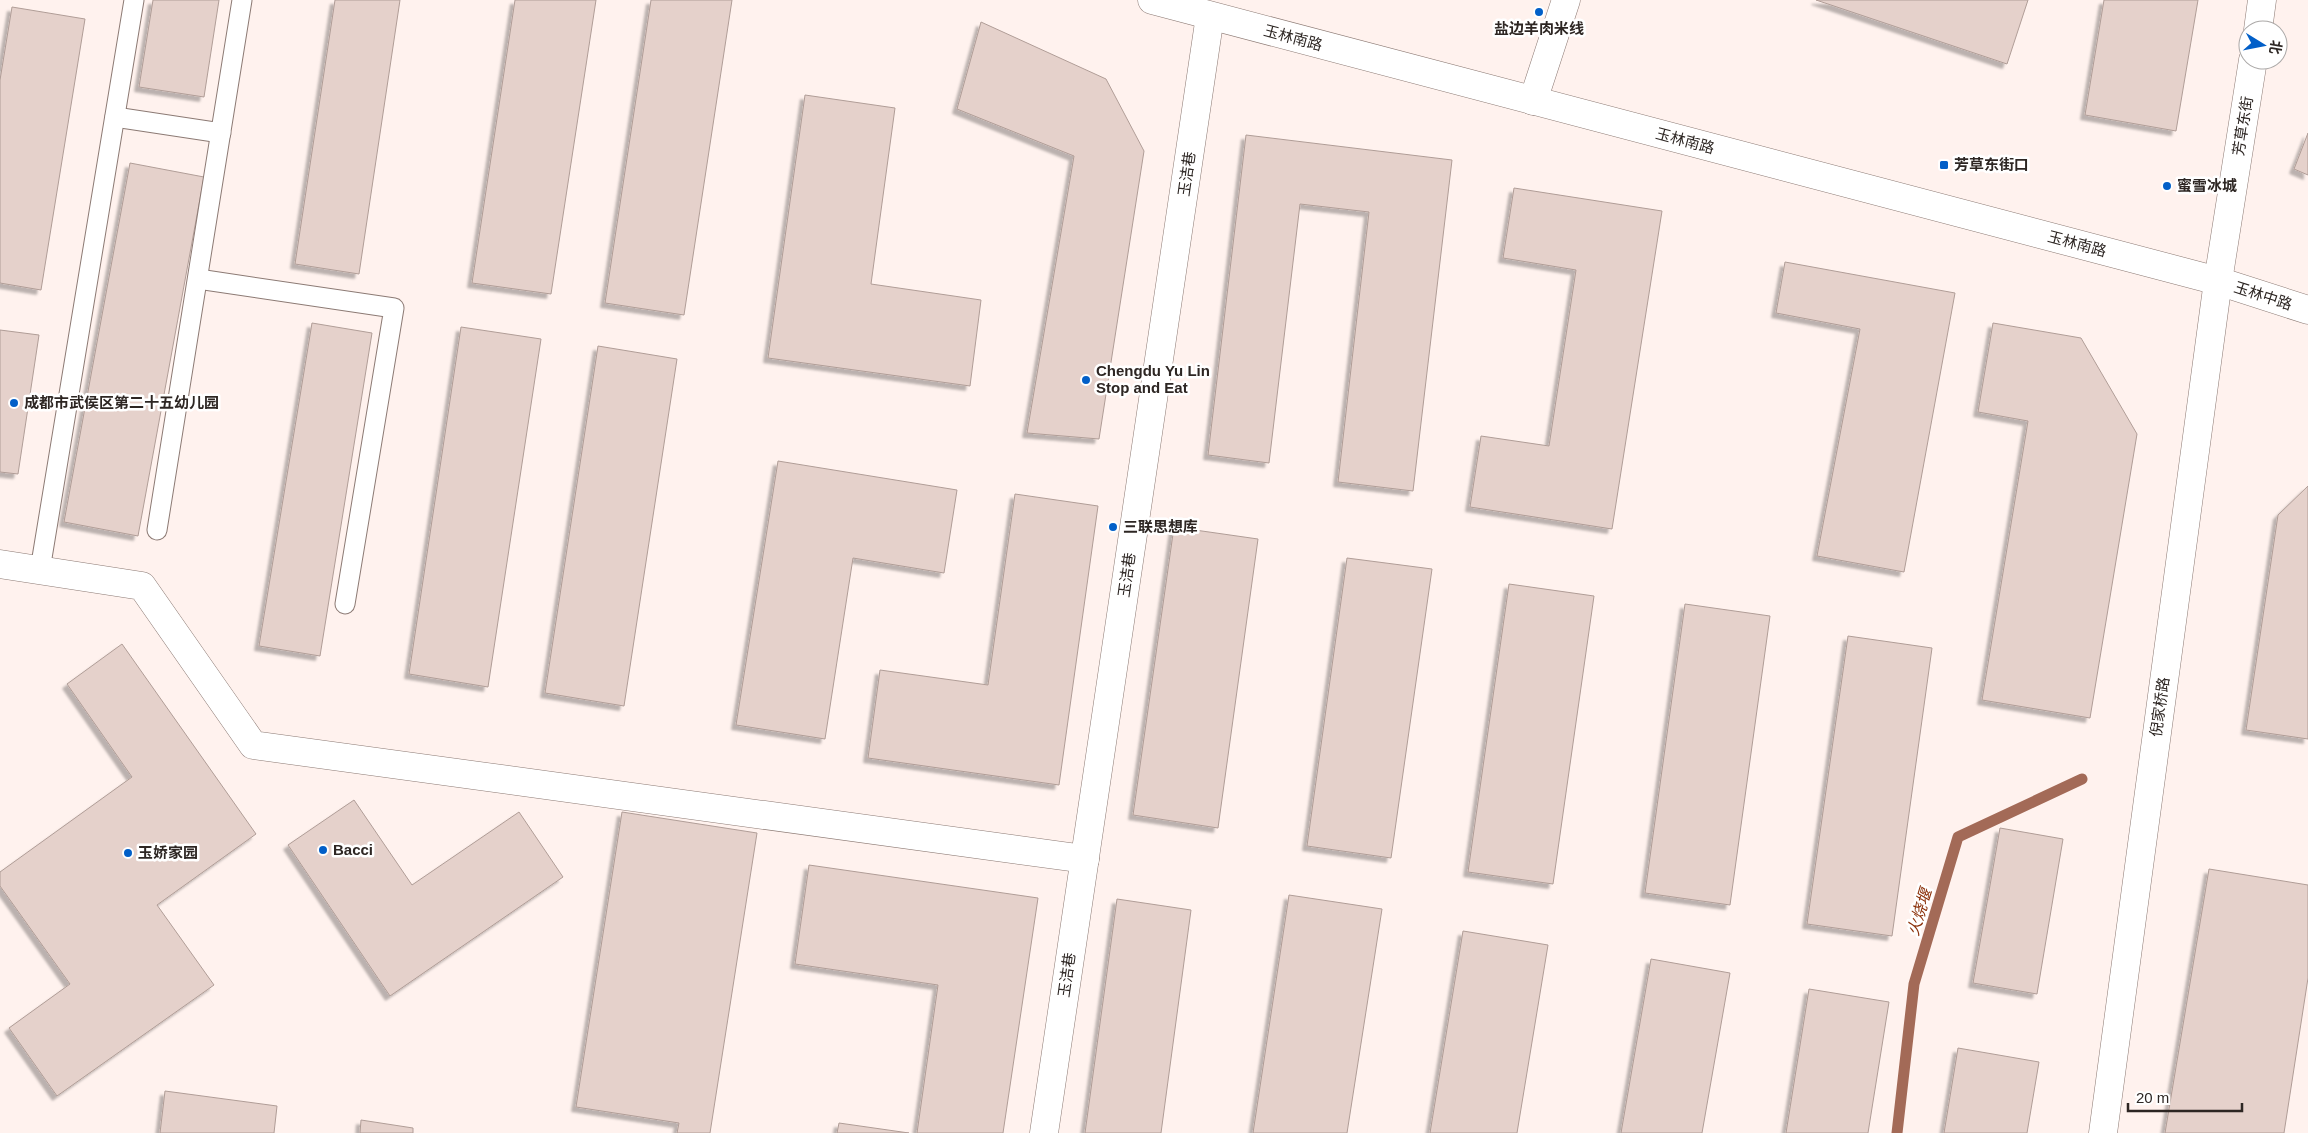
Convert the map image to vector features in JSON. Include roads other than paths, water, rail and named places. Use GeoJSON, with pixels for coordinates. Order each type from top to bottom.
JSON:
{"type":"FeatureCollection","features":[{"type":"Feature","properties":{"kind":"street","name":"玉林南路"},"geometry":{"type":"LineString","coordinates":[[1152,0],[2218,281]]}},
{"type":"Feature","properties":{"kind":"street"},"geometry":{"type":"LineString","coordinates":[[1533,101],[1566,0]]}},
{"type":"Feature","properties":{"kind":"street"},"geometry":{"type":"LineString","coordinates":[[2259,20],[2262,0]]}},
{"type":"Feature","properties":{"kind":"street","name":"玉洁巷"},"geometry":{"type":"LineString","coordinates":[[1044,1133],[1210,16]]}},
{"type":"Feature","properties":{"kind":"street","name":"芳草东街"},"geometry":{"type":"LineString","coordinates":[[2218,281],[2251,70]]}},
{"type":"Feature","properties":{"kind":"street","name":"玉林中路"},"geometry":{"type":"LineString","coordinates":[[2218,281],[2308,310]]}},
{"type":"Feature","properties":{"kind":"street","name":"倪家桥路"},"geometry":{"type":"LineString","coordinates":[[2103,1133],[2218,281]]}},
{"type":"Feature","properties":{"kind":"street"},"geometry":{"type":"LineString","coordinates":[[0,564],[142,586],[253,745],[1085,859]]}},
{"type":"Feature","properties":{"kind":"lane"},"geometry":{"type":"LineString","coordinates":[[40,570],[134,0]]}},
{"type":"Feature","properties":{"kind":"lane"},"geometry":{"type":"LineString","coordinates":[[157,530],[242,0]]}},
{"type":"Feature","properties":{"kind":"lane"},"geometry":{"type":"LineString","coordinates":[[115,117],[222,133]]}},
{"type":"Feature","properties":{"kind":"lane"},"geometry":{"type":"LineString","coordinates":[[198,279],[394,308],[346,604]]}},
{"type":"Feature","properties":{"kind":"waterway","name":"火烧堰"},"geometry":{"type":"LineString","coordinates":[[1897,1133],[1914,984],[1958,837],[2082,779]]}},
{"type":"Feature","properties":{"kind":"place","name":"盐边羊肉米线"},"geometry":{"type":"Point","coordinates":[1539,12]}},
{"type":"Feature","properties":{"kind":"place","name":"芳草东街口"},"geometry":{"type":"Point","coordinates":[1944,165]}},
{"type":"Feature","properties":{"kind":"place","name":"蜜雪冰城"},"geometry":{"type":"Point","coordinates":[2167,186]}},
{"type":"Feature","properties":{"kind":"place","name":"Chengdu Yu Lin Stop and Eat"},"geometry":{"type":"Point","coordinates":[1086,380]}},
{"type":"Feature","properties":{"kind":"place","name":"成都市武侯区第二十五幼儿园"},"geometry":{"type":"Point","coordinates":[14,403]}},
{"type":"Feature","properties":{"kind":"place","name":"三联思想库"},"geometry":{"type":"Point","coordinates":[1113,527]}},
{"type":"Feature","properties":{"kind":"place","name":"Bacci"},"geometry":{"type":"Point","coordinates":[323,850]}},
{"type":"Feature","properties":{"kind":"place","name":"玉娇家园"},"geometry":{"type":"Point","coordinates":[128,853]}}]}
